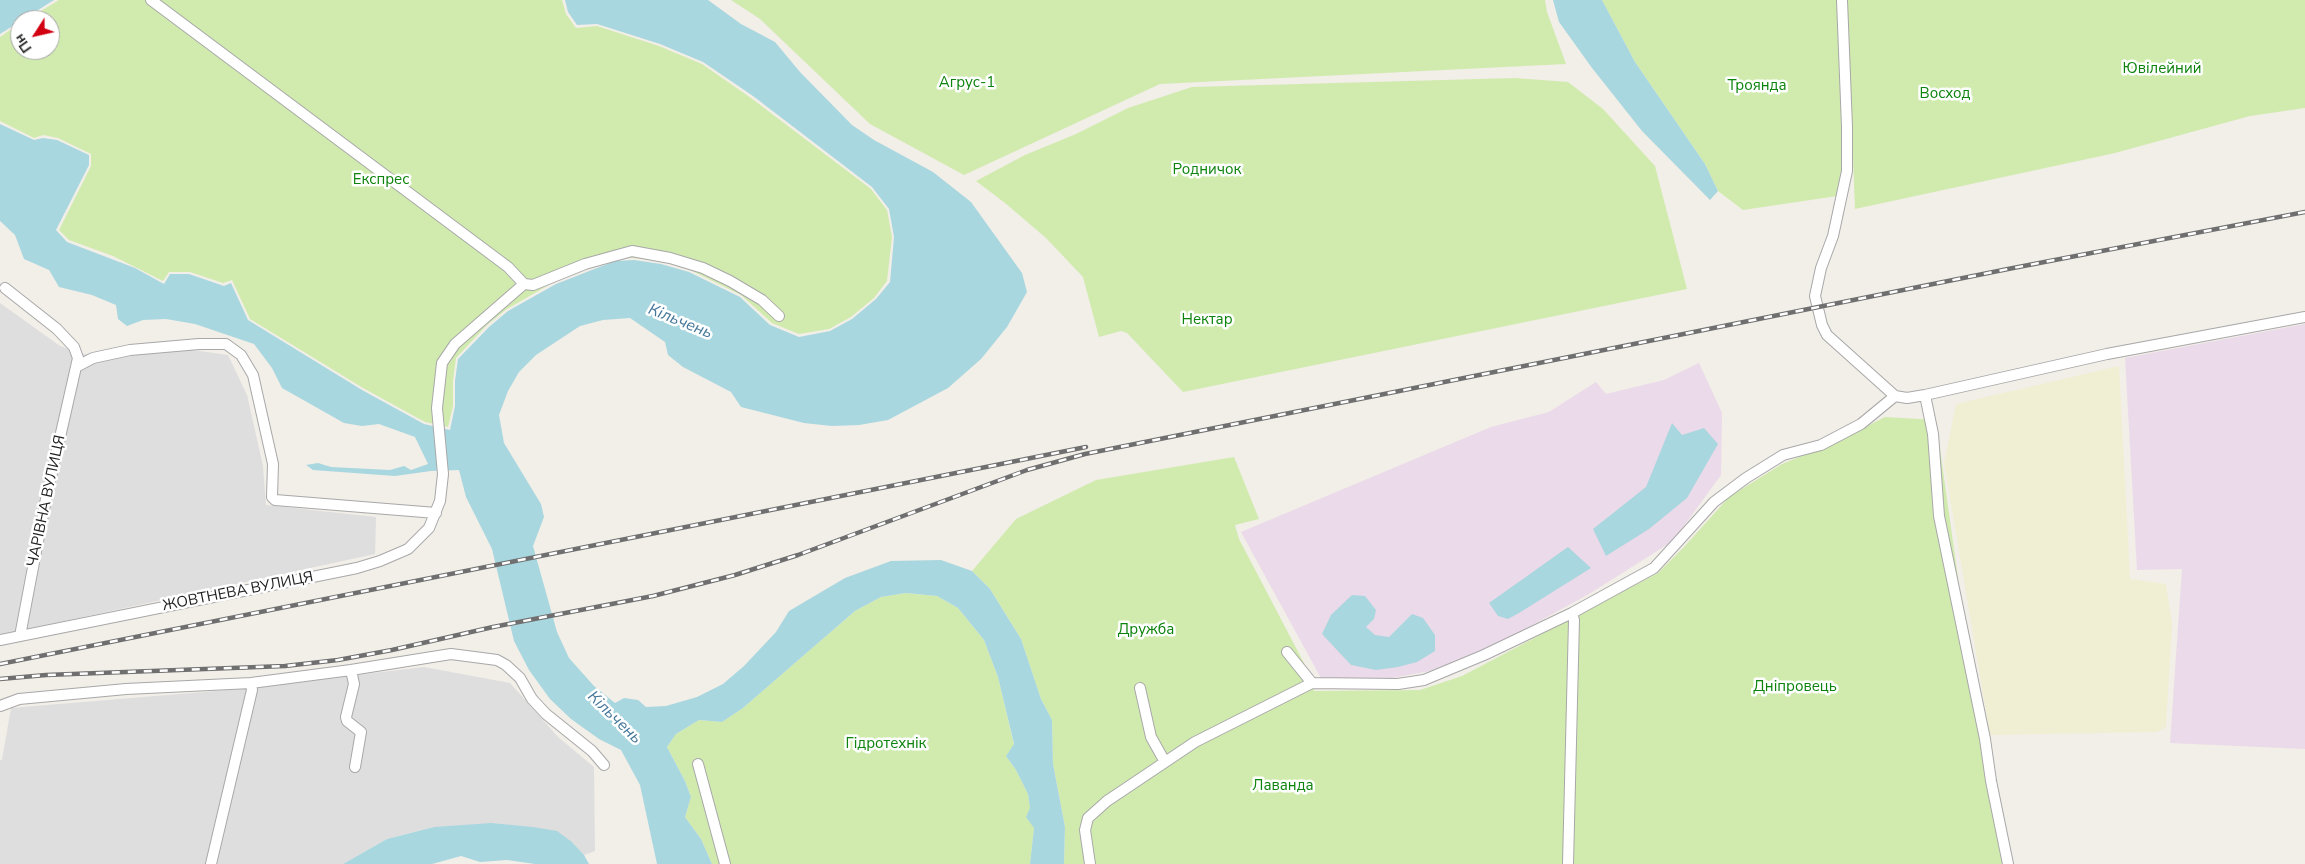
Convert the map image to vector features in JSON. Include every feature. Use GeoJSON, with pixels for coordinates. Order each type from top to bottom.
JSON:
{"type":"FeatureCollection","features":[{"type":"Feature","properties":{"kind":"street"},"geometry":{"type":"LineString","coordinates":[[151,0],[501,262],[524,284],[533,285],[585,264],[632,251],[670,258],[703,268],[762,300],[779,316]]}},
{"type":"Feature","properties":{"kind":"street"},"geometry":{"type":"LineString","coordinates":[[1842,0],[1847,127],[1846,171],[1833,236],[1818,278],[1815,296],[1822,325],[1827,335],[1895,396],[1906,398],[1925,395],[2107,354],[2246,329],[2305,316]]}},
{"type":"Feature","properties":{"kind":"street","name":"ЖОВТНЕВА ВУЛИЦЯ"},"geometry":{"type":"LineString","coordinates":[[0,640],[372,563],[408,549],[429,528],[440,501],[443,474],[438,417],[442,363],[455,344],[524,284]]}},
{"type":"Feature","properties":{"kind":"street","name":"ЧАРІВНА ВУЛИЦЯ"},"geometry":{"type":"LineString","coordinates":[[5,288],[57,329],[77,352],[76,367],[46,499],[20,636]]}},
{"type":"Feature","properties":{"kind":"street"},"geometry":{"type":"LineString","coordinates":[[76,367],[93,358],[130,350],[216,343],[226,344],[248,363],[253,375],[273,464],[272,497],[282,501],[436,513]]}},
{"type":"Feature","properties":{"kind":"street"},"geometry":{"type":"LineString","coordinates":[[1925,395],[1933,434],[1939,516],[1985,739],[1991,782],[2008,864]]}},
{"type":"Feature","properties":{"kind":"street"},"geometry":{"type":"LineString","coordinates":[[1090,864],[1085,830],[1088,818],[1107,801],[1194,742],[1312,683],[1398,684],[1424,680],[1484,655],[1572,613],[1654,568],[1714,502],[1746,478],[1782,455],[1821,444],[1861,424],[1895,396]]}},
{"type":"Feature","properties":{"kind":"street"},"geometry":{"type":"LineString","coordinates":[[1568,864],[1574,620],[1572,613]]}},
{"type":"Feature","properties":{"kind":"street"},"geometry":{"type":"LineString","coordinates":[[1287,652],[1312,683]]}},
{"type":"Feature","properties":{"kind":"street"},"geometry":{"type":"LineString","coordinates":[[0,706],[20,699],[126,689],[251,683],[451,654],[497,660],[506,665],[520,678],[532,699],[546,714],[592,752],[604,765]]}},
{"type":"Feature","properties":{"kind":"street"},"geometry":{"type":"LineString","coordinates":[[351,670],[354,684],[346,717],[347,721],[361,732],[355,767]]}},
{"type":"Feature","properties":{"kind":"street"},"geometry":{"type":"LineString","coordinates":[[212,864],[252,690],[251,683]]}},
{"type":"Feature","properties":{"kind":"street"},"geometry":{"type":"LineString","coordinates":[[1140,688],[1151,737],[1165,762]]}},
{"type":"Feature","properties":{"kind":"street"},"geometry":{"type":"LineString","coordinates":[[698,764],[725,864]]}},
{"type":"Feature","properties":{"kind":"shaded area"},"geometry":{"type":"Polygon","coordinates":[[[0,303],[60,346],[83,354],[193,350],[228,355],[247,395],[263,466],[266,505],[376,517],[375,554],[0,635],[0,303]]]}},
{"type":"Feature","properties":{"kind":"shaded area"},"geometry":{"type":"Polygon","coordinates":[[[2305,324],[2305,749],[2170,743],[2182,569],[2137,570],[2125,358],[2305,324]]]}},
{"type":"Feature","properties":{"kind":"shaded area"},"geometry":{"type":"Polygon","coordinates":[[[1699,363],[1722,413],[1721,475],[1673,541],[1589,594],[1483,652],[1430,671],[1370,682],[1322,680],[1241,532],[1491,427],[1549,412],[1596,382],[1606,394],[1664,380],[1699,363]]]}},
{"type":"Feature","properties":{"kind":"shaded area"},"geometry":{"type":"Polygon","coordinates":[[[424,667],[510,683],[558,737],[594,767],[595,851],[584,855],[572,842],[461,827],[434,827],[387,839],[343,864],[0,864],[0,760],[2,760],[11,708],[240,689],[424,667]]]}},
{"type":"Feature","properties":{"kind":"green space","name":"Експрес"},"geometry":{"type":"Polygon","coordinates":[[[59,0],[562,0],[566,14],[576,28],[597,26],[659,46],[702,64],[751,98],[871,189],[887,210],[892,237],[887,281],[874,298],[851,317],[829,329],[799,334],[772,323],[741,295],[690,270],[661,261],[614,258],[554,282],[507,309],[487,325],[456,358],[453,381],[453,406],[448,427],[425,422],[363,388],[250,319],[232,280],[223,283],[190,272],[169,272],[163,281],[113,256],[69,240],[59,230],[91,166],[91,154],[58,138],[43,135],[34,138],[0,121],[0,37],[10,30],[10,60],[60,60],[60,10],[42,10],[59,0]]]}},
{"type":"Feature","properties":{"kind":"green space","name":"Агрус-1"},"geometry":{"type":"Polygon","coordinates":[[[731,0],[1545,0],[1547,12],[1566,64],[1160,84],[964,175],[870,124],[760,19],[731,0]]]}},
{"type":"Feature","properties":{"kind":"green space","name":"Троянда"},"geometry":{"type":"Polygon","coordinates":[[[1602,0],[1840,0],[1844,195],[1743,210],[1718,191],[1705,164],[1635,62],[1602,0]]]}},
{"type":"Feature","properties":{"kind":"green space","name":"Восход"},"geometry":{"type":"Polygon","coordinates":[[[1847,0],[2305,0],[2305,108],[2250,116],[2115,153],[1855,209],[1847,0]]]}},
{"type":"Feature","properties":{"kind":"green space"},"geometry":{"type":"Polygon","coordinates":[[[1515,78],[1568,82],[1603,109],[1655,166],[1687,289],[1183,392],[1127,333],[1121,331],[1099,337],[1083,277],[1046,238],[976,181],[1025,155],[1076,134],[1128,108],[1192,87],[1515,78]]]}},
{"type":"Feature","properties":{"kind":"green space"},"geometry":{"type":"Polygon","coordinates":[[[2119,366],[2130,579],[2166,584],[2172,624],[2166,727],[2157,732],[1990,735],[1944,463],[1956,404],[2119,366]]]}},
{"type":"Feature","properties":{"kind":"green space","name":"Дніпровець"},"geometry":{"type":"Polygon","coordinates":[[[1885,417],[1936,420],[1986,779],[2004,864],[1064,864],[1065,827],[1053,764],[1052,720],[1041,699],[1021,639],[990,589],[972,571],[1016,519],[1096,480],[1234,457],[1259,519],[1235,525],[1239,539],[1314,679],[1314,691],[1420,690],[1462,676],[1658,573],[1729,497],[1782,464],[1834,443],[1885,417]]]}},
{"type":"Feature","properties":{"kind":"green space","name":"Гідротехнік"},"geometry":{"type":"Polygon","coordinates":[[[906,593],[937,596],[958,608],[984,640],[998,677],[1014,745],[1006,756],[1016,770],[1028,794],[1034,828],[1030,864],[712,864],[701,839],[685,817],[691,797],[685,781],[667,747],[676,734],[699,720],[722,722],[743,708],[855,611],[881,597],[906,593]]]}},
{"type":"Feature","properties":{"kind":"water"},"geometry":{"type":"Polygon","coordinates":[[[0,0],[54,0],[38,10],[10,10],[10,28],[0,34],[0,0]]]}},
{"type":"Feature","properties":{"kind":"water","name":"Кільчень"},"geometry":{"type":"Polygon","coordinates":[[[565,0],[708,0],[741,24],[775,42],[800,72],[852,125],[874,140],[933,172],[971,202],[1022,273],[1027,292],[1007,327],[981,359],[948,388],[888,420],[859,425],[832,426],[804,423],[741,407],[731,392],[683,367],[668,355],[665,342],[630,318],[603,320],[580,326],[536,355],[519,372],[508,391],[499,415],[504,443],[541,504],[544,517],[533,546],[557,632],[569,658],[594,686],[615,703],[624,698],[638,700],[646,707],[666,706],[697,697],[723,684],[744,666],[776,632],[789,611],[845,578],[891,561],[941,560],[972,571],[990,589],[1021,639],[1041,699],[1052,720],[1053,764],[1065,827],[1064,864],[1030,864],[1034,828],[1026,817],[1030,808],[1028,794],[1016,770],[1006,756],[1014,744],[998,677],[984,640],[958,608],[937,596],[906,593],[881,597],[855,611],[743,708],[722,722],[699,720],[676,734],[667,747],[685,781],[691,797],[685,817],[701,839],[712,864],[657,864],[640,785],[621,750],[599,739],[571,719],[550,699],[529,670],[514,641],[492,549],[466,497],[459,470],[431,471],[395,476],[313,470],[306,465],[318,463],[331,467],[390,470],[404,466],[411,470],[428,464],[415,437],[379,424],[362,426],[344,423],[282,388],[272,368],[254,344],[195,324],[166,319],[143,320],[127,326],[118,319],[116,305],[92,295],[59,287],[49,270],[24,259],[15,235],[0,221],[0,124],[34,140],[43,138],[57,140],[89,155],[89,165],[56,230],[67,242],[135,268],[164,284],[170,274],[189,274],[224,286],[231,283],[248,320],[362,390],[424,424],[450,430],[455,406],[455,381],[458,359],[489,327],[508,311],[556,284],[615,261],[634,260],[661,264],[689,272],[740,297],[770,325],[799,337],[830,331],[852,319],[876,299],[890,282],[894,237],[889,209],[872,187],[753,96],[703,62],[660,44],[597,24],[577,25],[568,12],[565,0]]]}},
{"type":"Feature","properties":{"kind":"water"},"geometry":{"type":"Polygon","coordinates":[[[1553,0],[1602,0],[1635,62],[1705,164],[1718,191],[1710,200],[1642,131],[1592,68],[1559,22],[1553,0]]]}},
{"type":"Feature","properties":{"kind":"water"},"geometry":{"type":"Polygon","coordinates":[[[1672,423],[1682,435],[1704,428],[1718,444],[1687,498],[1649,529],[1606,556],[1593,529],[1646,487],[1672,423]]]}},
{"type":"Feature","properties":{"kind":"water"},"geometry":{"type":"Polygon","coordinates":[[[1568,547],[1591,568],[1508,619],[1498,616],[1489,603],[1568,547]]]}},
{"type":"Feature","properties":{"kind":"water"},"geometry":{"type":"Polygon","coordinates":[[[1352,595],[1365,596],[1376,610],[1374,619],[1366,627],[1375,635],[1389,637],[1412,614],[1423,618],[1435,635],[1435,651],[1417,662],[1398,667],[1376,670],[1351,665],[1322,634],[1331,615],[1352,595]]]}},
{"type":"Feature","properties":{"kind":"water"},"geometry":{"type":"Polygon","coordinates":[[[491,823],[557,831],[572,842],[584,855],[589,864],[535,864],[507,860],[480,862],[461,856],[432,864],[343,864],[387,839],[434,827],[491,823]]]}},
{"type":"Feature","properties":{"kind":"railway"},"geometry":{"type":"LineString","coordinates":[[0,679],[46,675],[285,666],[338,660],[392,650],[493,627],[653,596],[735,575],[798,555],[1027,470],[1085,454],[2008,269],[2305,212]]}},
{"type":"Feature","properties":{"kind":"railway"},"geometry":{"type":"LineString","coordinates":[[0,664],[1086,447]]}},
{"type":"Feature","properties":{"kind":"park label","name":"Ювілейний"},"geometry":{"type":"Point","coordinates":[2162,69]}},
{"type":"Feature","properties":{"kind":"park label","name":"Родничок"},"geometry":{"type":"Point","coordinates":[1207,170]}},
{"type":"Feature","properties":{"kind":"park label","name":"Нектар"},"geometry":{"type":"Point","coordinates":[1207,320]}},
{"type":"Feature","properties":{"kind":"park label","name":"Дружба"},"geometry":{"type":"Point","coordinates":[1146,630]}},
{"type":"Feature","properties":{"kind":"park label","name":"Лаванда"},"geometry":{"type":"Point","coordinates":[1283,786]}}]}
